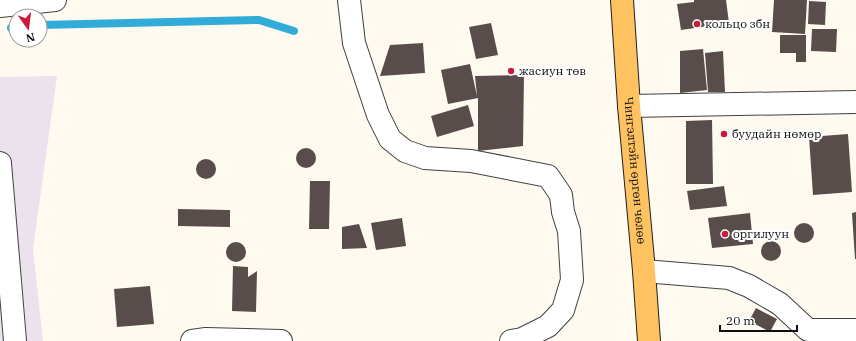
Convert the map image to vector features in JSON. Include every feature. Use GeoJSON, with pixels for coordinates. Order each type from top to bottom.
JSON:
{"type":"FeatureCollection","features":[{"type":"Feature","properties":{"kind":"main road","name":"Чингэлтэйн өргөн чөлөө"},"geometry":{"type":"LineString","coordinates":[[622,0],[629,106],[649,341]]}},
{"type":"Feature","properties":{"kind":"street"},"geometry":{"type":"LineString","coordinates":[[0,6],[55,0]]}},
{"type":"Feature","properties":{"kind":"street"},"geometry":{"type":"LineString","coordinates":[[349,0],[354,43],[378,115],[390,140],[405,151],[425,158],[471,161],[548,176],[561,195],[563,212],[569,231],[572,280],[563,310],[548,326],[522,339],[511,341]]}},
{"type":"Feature","properties":{"kind":"street"},"geometry":{"type":"LineString","coordinates":[[629,106],[856,102]]}},
{"type":"Feature","properties":{"kind":"street"},"geometry":{"type":"LineString","coordinates":[[0,163],[15,341]]}},
{"type":"Feature","properties":{"kind":"street"},"geometry":{"type":"LineString","coordinates":[[644,271],[729,278],[749,286],[780,304],[813,336],[856,330]]}},
{"type":"Feature","properties":{"kind":"street"},"geometry":{"type":"LineString","coordinates":[[192,341],[206,339],[281,341]]}},
{"type":"Feature","properties":{"kind":"shaded area"},"geometry":{"type":"Polygon","coordinates":[[[57,76],[33,249],[43,341],[0,341],[0,77],[57,76]]]}},
{"type":"Feature","properties":{"kind":"building"},"geometry":{"type":"Polygon","coordinates":[[[694,0],[726,0],[729,23],[681,30],[677,4],[694,2],[694,0]]]}},
{"type":"Feature","properties":{"kind":"building"},"geometry":{"type":"Polygon","coordinates":[[[774,0],[807,0],[805,34],[772,32],[774,0]]]}},
{"type":"Feature","properties":{"kind":"building"},"geometry":{"type":"Polygon","coordinates":[[[809,1],[826,2],[825,25],[808,24],[809,1]]]}},
{"type":"Feature","properties":{"kind":"building"},"geometry":{"type":"Polygon","coordinates":[[[491,23],[498,55],[476,59],[469,27],[491,23]]]}},
{"type":"Feature","properties":{"kind":"building"},"geometry":{"type":"Polygon","coordinates":[[[812,29],[837,29],[836,52],[811,51],[812,29]]]}},
{"type":"Feature","properties":{"kind":"building"},"geometry":{"type":"Polygon","coordinates":[[[780,35],[806,35],[806,62],[796,62],[796,53],[780,53],[780,35]]]}},
{"type":"Feature","properties":{"kind":"building"},"geometry":{"type":"Polygon","coordinates":[[[423,43],[425,73],[380,76],[390,45],[423,43]]]}},
{"type":"Feature","properties":{"kind":"building"},"geometry":{"type":"Polygon","coordinates":[[[703,49],[707,90],[680,93],[680,51],[703,49]]]}},
{"type":"Feature","properties":{"kind":"building"},"geometry":{"type":"Polygon","coordinates":[[[723,51],[725,92],[708,92],[705,53],[723,51]]]}},
{"type":"Feature","properties":{"kind":"building"},"geometry":{"type":"Polygon","coordinates":[[[470,64],[477,96],[475,76],[524,75],[523,146],[478,151],[478,98],[448,104],[441,70],[470,64]]]}},
{"type":"Feature","properties":{"kind":"building"},"geometry":{"type":"Polygon","coordinates":[[[468,105],[474,126],[437,137],[431,116],[468,105]]]}},
{"type":"Feature","properties":{"kind":"building"},"geometry":{"type":"Polygon","coordinates":[[[712,120],[713,184],[686,184],[686,121],[712,120]]]}},
{"type":"Feature","properties":{"kind":"building"},"geometry":{"type":"Polygon","coordinates":[[[848,134],[852,192],[813,195],[809,137],[848,134]]]}},
{"type":"Feature","properties":{"kind":"building"},"geometry":{"type":"Polygon","coordinates":[[[306,148],[313,151],[316,158],[313,165],[306,168],[299,165],[296,158],[299,151],[306,148]]]}},
{"type":"Feature","properties":{"kind":"building"},"geometry":{"type":"Polygon","coordinates":[[[206,159],[213,162],[216,169],[213,176],[206,179],[199,176],[196,169],[199,162],[206,159]]]}},
{"type":"Feature","properties":{"kind":"building"},"geometry":{"type":"Polygon","coordinates":[[[310,181],[330,181],[329,229],[309,229],[310,181]]]}},
{"type":"Feature","properties":{"kind":"building"},"geometry":{"type":"Polygon","coordinates":[[[724,186],[727,206],[690,210],[687,191],[724,186]]]}},
{"type":"Feature","properties":{"kind":"building"},"geometry":{"type":"Polygon","coordinates":[[[178,209],[230,210],[230,227],[178,226],[178,209]]]}},
{"type":"Feature","properties":{"kind":"building"},"geometry":{"type":"Polygon","coordinates":[[[856,212],[856,259],[855,259],[852,213],[856,212]]]}},
{"type":"Feature","properties":{"kind":"building"},"geometry":{"type":"Polygon","coordinates":[[[750,213],[753,244],[712,248],[708,218],[750,213]]]}},
{"type":"Feature","properties":{"kind":"building"},"geometry":{"type":"Polygon","coordinates":[[[402,218],[406,246],[376,250],[371,223],[402,218]]]}},
{"type":"Feature","properties":{"kind":"building"},"geometry":{"type":"Polygon","coordinates":[[[804,223],[811,226],[814,233],[811,240],[804,243],[797,240],[794,233],[797,226],[804,223]]]}},
{"type":"Feature","properties":{"kind":"building"},"geometry":{"type":"Polygon","coordinates":[[[359,224],[367,248],[342,249],[342,227],[359,224]]]}},
{"type":"Feature","properties":{"kind":"building"},"geometry":{"type":"Polygon","coordinates":[[[771,241],[778,244],[781,251],[778,258],[771,261],[764,258],[761,251],[764,244],[771,241]]]}},
{"type":"Feature","properties":{"kind":"building"},"geometry":{"type":"Polygon","coordinates":[[[236,242],[243,245],[246,252],[243,259],[236,262],[229,259],[226,252],[229,245],[236,242]]]}},
{"type":"Feature","properties":{"kind":"building"},"geometry":{"type":"Polygon","coordinates":[[[233,266],[248,267],[248,277],[257,271],[256,312],[232,311],[233,266]]]}},
{"type":"Feature","properties":{"kind":"building"},"geometry":{"type":"Polygon","coordinates":[[[150,286],[154,324],[117,327],[114,289],[150,286]]]}},
{"type":"Feature","properties":{"kind":"building"},"geometry":{"type":"Polygon","coordinates":[[[756,308],[777,319],[770,332],[749,321],[756,308]]]}},
{"type":"Feature","properties":{"kind":"waterway"},"geometry":{"type":"LineString","coordinates":[[48,25],[259,20],[294,31]]}},
{"type":"Feature","properties":{"kind":"place","name":"кольцо збн"},"geometry":{"type":"Point","coordinates":[697,24]}},
{"type":"Feature","properties":{"kind":"place","name":"жасиун төв"},"geometry":{"type":"Point","coordinates":[511,71]}},
{"type":"Feature","properties":{"kind":"place","name":"буудайн нөмөр"},"geometry":{"type":"Point","coordinates":[724,134]}},
{"type":"Feature","properties":{"kind":"place","name":"оргилуун"},"geometry":{"type":"Point","coordinates":[725,234]}}]}
